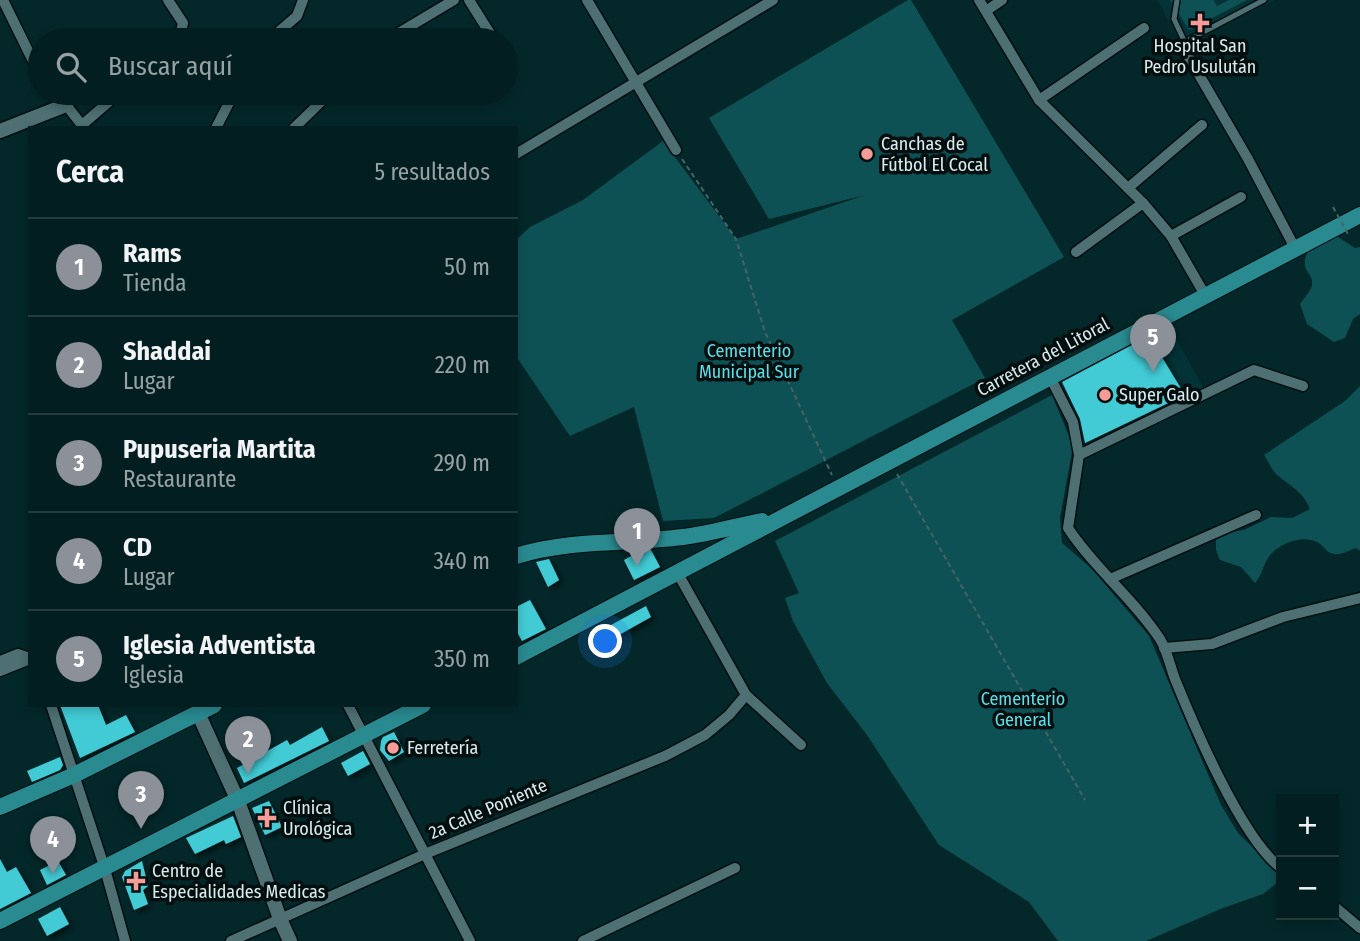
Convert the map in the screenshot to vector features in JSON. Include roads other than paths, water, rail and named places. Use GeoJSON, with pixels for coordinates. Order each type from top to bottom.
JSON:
{"type":"FeatureCollection","features":[{"type":"Feature","properties":{"kind":"main road","name":"Carretera del Litoral"},"geometry":{"type":"LineString","coordinates":[[518,656],[1049,375],[1360,215]]}},
{"type":"Feature","properties":{"kind":"main road"},"geometry":{"type":"LineString","coordinates":[[518,555],[547,548],[595,542],[684,537],[782,517]]}},
{"type":"Feature","properties":{"kind":"main road"},"geometry":{"type":"LineString","coordinates":[[681,570],[692,550],[684,537]]}},
{"type":"Feature","properties":{"kind":"main road"},"geometry":{"type":"LineString","coordinates":[[0,921],[420,707]]}},
{"type":"Feature","properties":{"kind":"main road"},"geometry":{"type":"LineString","coordinates":[[0,807],[74,775],[196,709]]}},
{"type":"Feature","properties":{"kind":"street"},"geometry":{"type":"LineString","coordinates":[[4,0],[28,47]]}},
{"type":"Feature","properties":{"kind":"street"},"geometry":{"type":"LineString","coordinates":[[168,0],[183,23],[182,28]]}},
{"type":"Feature","properties":{"kind":"street"},"geometry":{"type":"LineString","coordinates":[[283,28],[297,16],[303,0]]}},
{"type":"Feature","properties":{"kind":"street"},"geometry":{"type":"LineString","coordinates":[[407,28],[454,0]]}},
{"type":"Feature","properties":{"kind":"street"},"geometry":{"type":"LineString","coordinates":[[469,0],[486,28]]}},
{"type":"Feature","properties":{"kind":"street"},"geometry":{"type":"LineString","coordinates":[[587,0],[676,150]]}},
{"type":"Feature","properties":{"kind":"street"},"geometry":{"type":"LineString","coordinates":[[518,153],[774,0]]}},
{"type":"Feature","properties":{"kind":"street"},"geometry":{"type":"LineString","coordinates":[[979,0],[1039,100],[1143,203],[1171,236],[1205,295]]}},
{"type":"Feature","properties":{"kind":"street"},"geometry":{"type":"LineString","coordinates":[[986,11],[1002,0]]}},
{"type":"Feature","properties":{"kind":"street"},"geometry":{"type":"LineString","coordinates":[[1039,100],[1143,28]]}},
{"type":"Feature","properties":{"kind":"street"},"geometry":{"type":"LineString","coordinates":[[1187,47],[1187,54],[1248,159],[1295,248]]}},
{"type":"Feature","properties":{"kind":"street"},"geometry":{"type":"LineString","coordinates":[[0,131],[50,105]]}},
{"type":"Feature","properties":{"kind":"street"},"geometry":{"type":"LineString","coordinates":[[66,105],[83,126],[106,105]]}},
{"type":"Feature","properties":{"kind":"street"},"geometry":{"type":"LineString","coordinates":[[217,126],[228,105]]}},
{"type":"Feature","properties":{"kind":"street"},"geometry":{"type":"LineString","coordinates":[[296,126],[318,105]]}},
{"type":"Feature","properties":{"kind":"street"},"geometry":{"type":"LineString","coordinates":[[1128,188],[1202,125]]}},
{"type":"Feature","properties":{"kind":"street"},"geometry":{"type":"LineString","coordinates":[[1171,236],[1241,197]]}},
{"type":"Feature","properties":{"kind":"street"},"geometry":{"type":"LineString","coordinates":[[1076,252],[1143,203]]}},
{"type":"Feature","properties":{"kind":"street"},"geometry":{"type":"LineString","coordinates":[[1079,455],[1254,370],[1303,386]]}},
{"type":"Feature","properties":{"kind":"street"},"geometry":{"type":"LineString","coordinates":[[1049,375],[1073,422],[1079,455],[1068,528],[1161,640],[1175,679],[1218,774],[1248,830],[1276,864]]}},
{"type":"Feature","properties":{"kind":"street"},"geometry":{"type":"LineString","coordinates":[[1110,579],[1256,515]]}},
{"type":"Feature","properties":{"kind":"street"},"geometry":{"type":"LineString","coordinates":[[681,570],[746,695],[801,745]]}},
{"type":"Feature","properties":{"kind":"street"},"geometry":{"type":"LineString","coordinates":[[1164,648],[1212,644],[1283,617],[1360,598]]}},
{"type":"Feature","properties":{"kind":"street"},"geometry":{"type":"LineString","coordinates":[[0,661],[18,654],[28,657]]}},
{"type":"Feature","properties":{"kind":"street"},"geometry":{"type":"LineString","coordinates":[[0,671],[28,659]]}},
{"type":"Feature","properties":{"kind":"street","name":"2a Calle Poniente"},"geometry":{"type":"LineString","coordinates":[[231,941],[425,855],[665,757],[705,735],[729,715],[746,695]]}},
{"type":"Feature","properties":{"kind":"street"},"geometry":{"type":"LineString","coordinates":[[52,707],[125,941]]}},
{"type":"Feature","properties":{"kind":"street"},"geometry":{"type":"LineString","coordinates":[[349,707],[470,941]]}},
{"type":"Feature","properties":{"kind":"street"},"geometry":{"type":"LineString","coordinates":[[196,709],[238,801],[290,941]]}},
{"type":"Feature","properties":{"kind":"street"},"geometry":{"type":"LineString","coordinates":[[583,941],[735,868]]}},
{"type":"Feature","properties":{"kind":"street"},"geometry":{"type":"LineString","coordinates":[[1339,910],[1360,928]]}},
{"type":"Feature","properties":{"kind":"lane"},"geometry":{"type":"LineString","coordinates":[[1177,0],[1174,19],[1187,47]]}},
{"type":"Feature","properties":{"kind":"lane"},"geometry":{"type":"LineString","coordinates":[[1187,47],[1190,39],[1264,0]]}},
{"type":"Feature","properties":{"kind":"place","name":"Hospital San Pedro Usulután"},"geometry":{"type":"Point","coordinates":[1200,23]}},
{"type":"Feature","properties":{"kind":"place","name":"Canchas de Fútbol El Cocal"},"geometry":{"type":"Point","coordinates":[867,154]}},
{"type":"Feature","properties":{"kind":"place","name":"Iglesia Adventista"},"geometry":{"type":"Point","coordinates":[1153,372]}},
{"type":"Feature","properties":{"kind":"place","name":"Super Galo"},"geometry":{"type":"Point","coordinates":[1105,395]}},
{"type":"Feature","properties":{"kind":"place","name":"Rams"},"geometry":{"type":"Point","coordinates":[637,566]}},
{"type":"Feature","properties":{"kind":"place","name":"Ferretería"},"geometry":{"type":"Point","coordinates":[393,748]}},
{"type":"Feature","properties":{"kind":"place","name":"Shaddai"},"geometry":{"type":"Point","coordinates":[248,774]}},
{"type":"Feature","properties":{"kind":"place","name":"Clínica Urológica"},"geometry":{"type":"Point","coordinates":[267,818]}},
{"type":"Feature","properties":{"kind":"place","name":"Pupuseria Martita"},"geometry":{"type":"Point","coordinates":[141,829]}},
{"type":"Feature","properties":{"kind":"place","name":"CD"},"geometry":{"type":"Point","coordinates":[53,874]}},
{"type":"Feature","properties":{"kind":"place","name":"Centro de Especialidades Medicas"},"geometry":{"type":"Point","coordinates":[136,881]}},
{"type":"Feature","properties":{"kind":"park label","name":"Cementerio Municipal Sur"},"geometry":{"type":"Point","coordinates":[749,361]}},
{"type":"Feature","properties":{"kind":"park label","name":"Cementerio General"},"geometry":{"type":"Point","coordinates":[1023,709]}}]}
